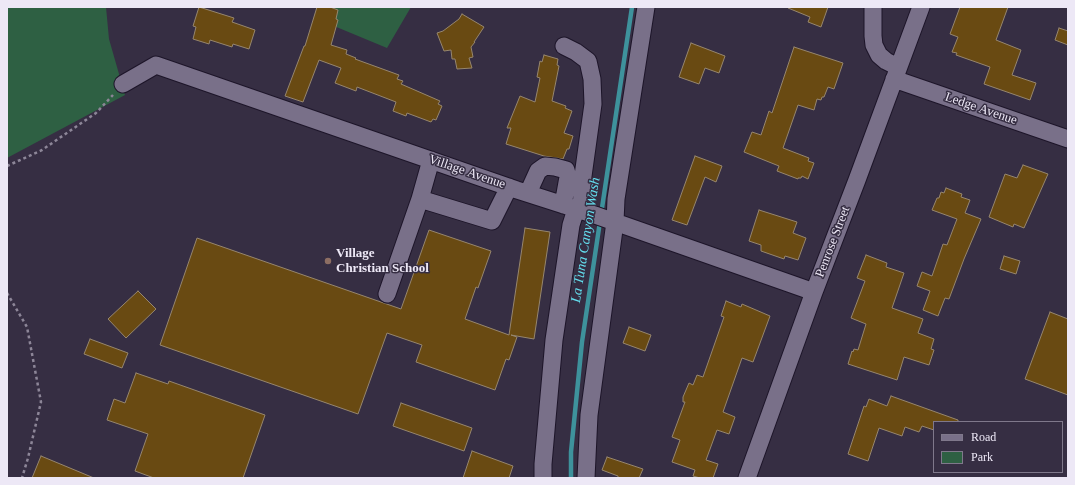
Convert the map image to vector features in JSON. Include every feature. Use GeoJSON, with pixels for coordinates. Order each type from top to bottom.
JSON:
{"type":"FeatureCollection","features":[{"type":"Feature","properties":{"kind":"street"},"geometry":{"type":"LineString","coordinates":[[543,478],[554,340],[572,225],[616,198],[646,7]]}},
{"type":"Feature","properties":{"kind":"street","name":"Ledge Avenue"},"geometry":{"type":"LineString","coordinates":[[873,7],[874,45],[879,55],[896,73],[1068,139]]}},
{"type":"Feature","properties":{"kind":"street","name":"Penrose Street"},"geometry":{"type":"LineString","coordinates":[[747,478],[814,292],[921,7]]}},
{"type":"Feature","properties":{"kind":"street"},"geometry":{"type":"LineString","coordinates":[[564,46],[576,52],[588,61],[592,79],[593,104],[583,176],[590,214],[589,415],[586,478]]}},
{"type":"Feature","properties":{"kind":"street","name":"Village Avenue"},"geometry":{"type":"LineString","coordinates":[[123,84],[156,66],[814,292]]}},
{"type":"Feature","properties":{"kind":"street"},"geometry":{"type":"LineString","coordinates":[[387,294],[420,199],[431,160]]}},
{"type":"Feature","properties":{"kind":"street"},"geometry":{"type":"LineString","coordinates":[[528,193],[538,172],[545,166],[566,170],[568,178],[590,214]]}},
{"type":"Feature","properties":{"kind":"street"},"geometry":{"type":"LineString","coordinates":[[420,199],[492,221],[509,187]]}},
{"type":"Feature","properties":{"kind":"path"},"geometry":{"type":"LineString","coordinates":[[7,166],[42,150],[96,113],[123,84]]}},
{"type":"Feature","properties":{"kind":"path"},"geometry":{"type":"LineString","coordinates":[[7,292],[27,327],[41,402],[22,478]]}},
{"type":"Feature","properties":{"kind":"green space"},"geometry":{"type":"Polygon","coordinates":[[[7,7],[106,7],[109,39],[125,95],[7,158],[7,7]]]}},
{"type":"Feature","properties":{"kind":"green space"},"geometry":{"type":"Polygon","coordinates":[[[328,7],[411,7],[387,48],[334,26],[328,7]]]}},
{"type":"Feature","properties":{"kind":"building"},"geometry":{"type":"Polygon","coordinates":[[[199,7],[234,18],[232,22],[255,30],[249,49],[233,44],[232,47],[210,40],[209,44],[193,39],[196,27],[193,26],[199,7]]]}},
{"type":"Feature","properties":{"kind":"building"},"geometry":{"type":"Polygon","coordinates":[[[317,7],[330,7],[338,10],[336,19],[338,20],[331,45],[347,50],[346,54],[356,58],[355,59],[399,75],[397,79],[403,81],[401,84],[440,101],[438,104],[442,106],[436,120],[433,119],[431,122],[407,113],[406,116],[393,111],[396,102],[357,87],[356,91],[335,83],[341,68],[319,60],[303,102],[285,96],[305,46],[317,7]]]}},
{"type":"Feature","properties":{"kind":"building"},"geometry":{"type":"Polygon","coordinates":[[[788,7],[828,7],[821,27],[808,22],[810,17],[788,7]]]}},
{"type":"Feature","properties":{"kind":"building"},"geometry":{"type":"Polygon","coordinates":[[[960,7],[1008,7],[996,40],[1021,50],[1012,75],[1036,83],[1030,100],[984,84],[990,67],[956,55],[957,53],[952,52],[958,37],[950,34],[960,7]]]}},
{"type":"Feature","properties":{"kind":"building"},"geometry":{"type":"Polygon","coordinates":[[[462,14],[484,27],[471,47],[473,57],[469,58],[472,68],[457,69],[455,59],[452,59],[451,50],[444,51],[437,33],[443,31],[459,19],[462,14]]]}},
{"type":"Feature","properties":{"kind":"building"},"geometry":{"type":"Polygon","coordinates":[[[1059,28],[1068,31],[1068,45],[1055,40],[1059,28]]]}},
{"type":"Feature","properties":{"kind":"building"},"geometry":{"type":"Polygon","coordinates":[[[691,43],[725,56],[719,73],[705,68],[699,84],[679,77],[691,43]]]}},
{"type":"Feature","properties":{"kind":"building"},"geometry":{"type":"Polygon","coordinates":[[[794,47],[843,63],[834,89],[828,87],[824,97],[822,97],[821,100],[817,99],[814,110],[798,105],[783,148],[809,158],[808,161],[814,163],[808,179],[802,176],[798,179],[777,171],[779,166],[744,152],[752,132],[761,135],[769,111],[772,113],[794,47]]]}},
{"type":"Feature","properties":{"kind":"building"},"geometry":{"type":"Polygon","coordinates":[[[544,55],[558,59],[557,65],[559,66],[552,101],[566,106],[565,108],[572,111],[564,133],[573,136],[569,149],[567,149],[563,159],[544,156],[506,144],[511,128],[507,128],[520,96],[535,102],[540,78],[537,77],[540,61],[542,62],[544,55]]]}},
{"type":"Feature","properties":{"kind":"building"},"geometry":{"type":"Polygon","coordinates":[[[695,156],[722,166],[716,182],[705,177],[687,225],[672,220],[695,156]]]}},
{"type":"Feature","properties":{"kind":"building"},"geometry":{"type":"Polygon","coordinates":[[[1023,165],[1048,174],[1024,228],[1014,224],[1013,227],[989,217],[1005,174],[1017,178],[1023,165]]]}},
{"type":"Feature","properties":{"kind":"building"},"geometry":{"type":"Polygon","coordinates":[[[946,188],[962,194],[961,197],[970,200],[965,213],[981,219],[949,299],[945,298],[938,316],[923,310],[930,291],[917,286],[922,272],[932,276],[943,244],[947,245],[957,219],[932,210],[937,198],[939,198],[941,192],[944,193],[946,188]]]}},
{"type":"Feature","properties":{"kind":"building"},"geometry":{"type":"Polygon","coordinates":[[[759,210],[797,222],[793,233],[806,238],[798,260],[785,256],[784,259],[761,251],[761,245],[749,241],[759,210]]]}},
{"type":"Feature","properties":{"kind":"building"},"geometry":{"type":"Polygon","coordinates":[[[525,228],[550,232],[534,339],[511,335],[517,337],[509,360],[506,359],[495,390],[416,362],[422,345],[387,333],[358,414],[160,345],[197,238],[401,309],[429,230],[491,251],[465,319],[509,335],[525,228]]]}},
{"type":"Feature","properties":{"kind":"building"},"geometry":{"type":"Polygon","coordinates":[[[866,255],[887,263],[886,267],[904,273],[892,308],[923,319],[918,333],[934,339],[931,349],[934,350],[929,365],[904,357],[897,380],[848,364],[852,351],[853,352],[854,349],[858,350],[866,324],[851,318],[865,281],[857,278],[866,255]]]}},
{"type":"Feature","properties":{"kind":"building"},"geometry":{"type":"Polygon","coordinates":[[[1004,256],[1020,261],[1016,274],[1000,269],[1004,256]]]}},
{"type":"Feature","properties":{"kind":"building"},"geometry":{"type":"Polygon","coordinates":[[[138,291],[156,309],[126,338],[108,319],[138,291]]]}},
{"type":"Feature","properties":{"kind":"building"},"geometry":{"type":"Polygon","coordinates":[[[726,301],[741,307],[742,304],[770,316],[753,362],[742,358],[723,412],[735,417],[729,434],[717,430],[706,460],[718,464],[713,478],[700,478],[693,476],[695,470],[672,462],[680,440],[672,437],[685,402],[683,402],[683,397],[689,383],[693,385],[697,375],[703,377],[724,317],[721,316],[726,301]]]}},
{"type":"Feature","properties":{"kind":"building"},"geometry":{"type":"Polygon","coordinates":[[[1050,312],[1068,319],[1068,395],[1025,379],[1050,312]]]}},
{"type":"Feature","properties":{"kind":"building"},"geometry":{"type":"Polygon","coordinates":[[[629,327],[651,335],[645,351],[623,343],[629,327]]]}},
{"type":"Feature","properties":{"kind":"building"},"geometry":{"type":"Polygon","coordinates":[[[90,339],[128,353],[122,368],[84,354],[90,339]]]}},
{"type":"Feature","properties":{"kind":"building"},"geometry":{"type":"Polygon","coordinates":[[[136,373],[168,384],[169,381],[265,415],[243,478],[154,478],[135,471],[148,434],[107,420],[114,399],[125,403],[136,373]]]}},
{"type":"Feature","properties":{"kind":"building"},"geometry":{"type":"Polygon","coordinates":[[[891,396],[958,421],[933,421],[933,430],[922,426],[919,432],[905,427],[902,436],[879,428],[868,461],[848,454],[864,406],[866,407],[869,399],[887,406],[891,396]]]}},
{"type":"Feature","properties":{"kind":"building"},"geometry":{"type":"Polygon","coordinates":[[[401,403],[472,428],[464,451],[393,426],[401,403]]]}},
{"type":"Feature","properties":{"kind":"building"},"geometry":{"type":"Polygon","coordinates":[[[472,451],[513,466],[509,478],[463,478],[472,451]]]}},
{"type":"Feature","properties":{"kind":"building"},"geometry":{"type":"Polygon","coordinates":[[[41,456],[94,478],[32,478],[41,456]]]}},
{"type":"Feature","properties":{"kind":"building"},"geometry":{"type":"Polygon","coordinates":[[[607,457],[643,469],[639,478],[618,478],[618,476],[602,470],[607,457]]]}},
{"type":"Feature","properties":{"kind":"waterway","name":"La Tuna Canyon Wash"},"geometry":{"type":"LineString","coordinates":[[571,478],[571,452],[582,342],[632,7]]}},
{"type":"Feature","properties":{"kind":"place","name":"Village Christian School"},"geometry":{"type":"Point","coordinates":[328,261]}}]}
